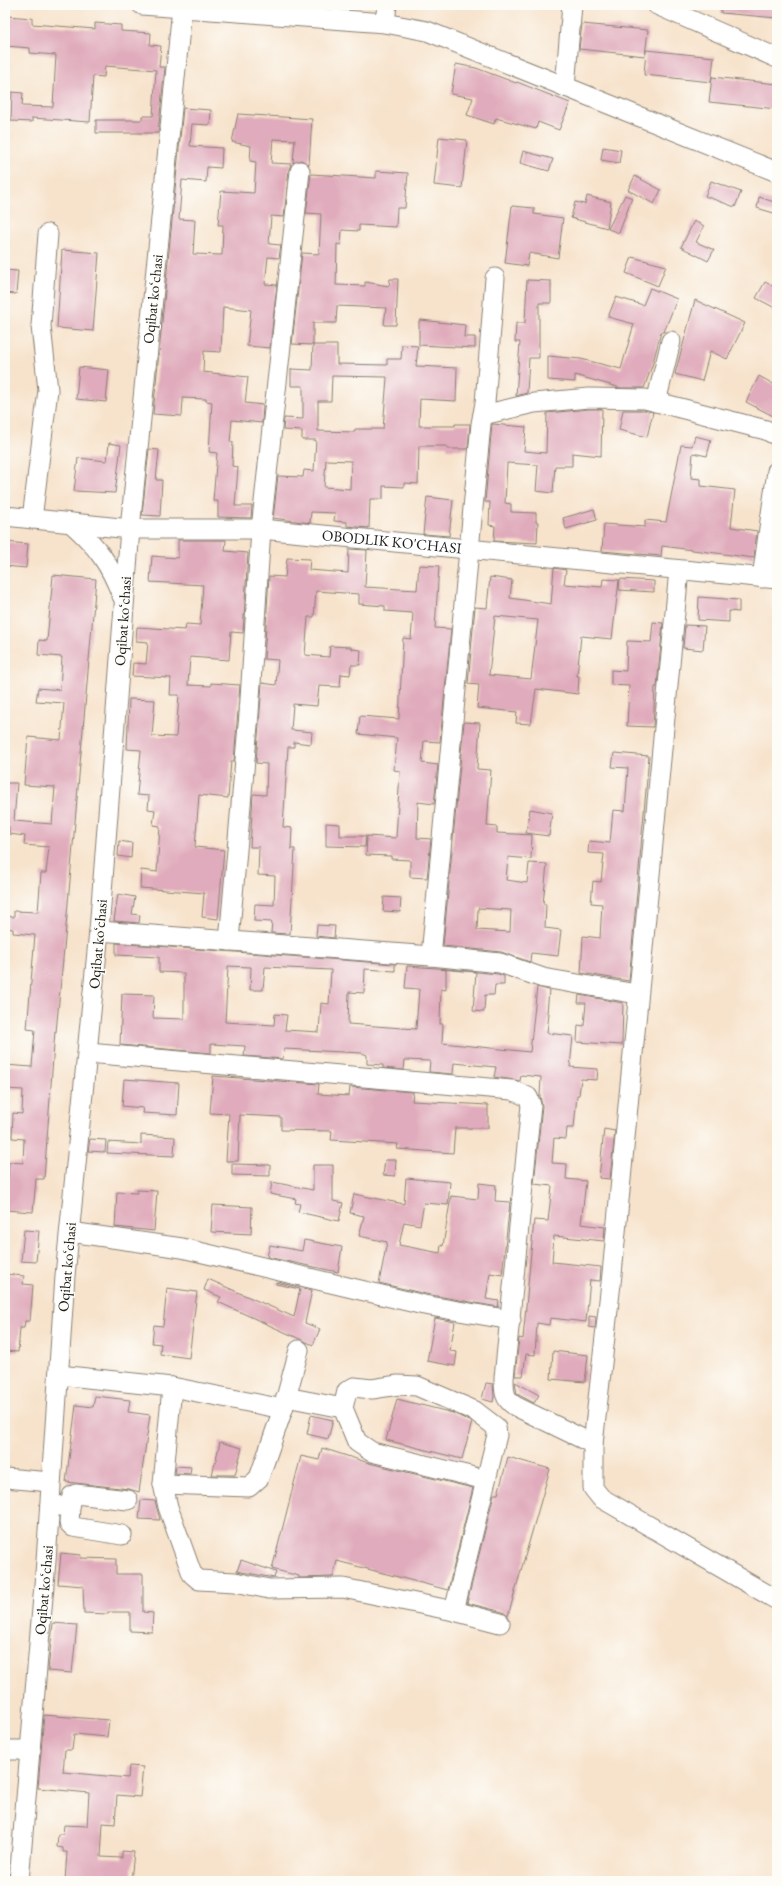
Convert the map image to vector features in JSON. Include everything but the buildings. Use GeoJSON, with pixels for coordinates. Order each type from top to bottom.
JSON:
{"type":"FeatureCollection","features":[{"type":"Feature","properties":{"kind":"street"},"geometry":{"type":"LineString","coordinates":[[142,5],[182,8],[386,14],[777,172]]}},
{"type":"Feature","properties":{"kind":"street"},"geometry":{"type":"LineString","coordinates":[[565,87],[572,5]]}},
{"type":"Feature","properties":{"kind":"street"},"geometry":{"type":"LineString","coordinates":[[657,5],[777,58]]}},
{"type":"Feature","properties":{"kind":"street","name":"Oqibat koʻchasi"},"geometry":{"type":"LineString","coordinates":[[19,1881],[31,1750],[70,1232],[99,931],[130,529],[182,8]]}},
{"type":"Feature","properties":{"kind":"street"},"geometry":{"type":"LineString","coordinates":[[229,941],[249,714],[261,529],[300,171]]}},
{"type":"Feature","properties":{"kind":"street"},"geometry":{"type":"LineString","coordinates":[[32,519],[48,390],[41,326],[48,234]]}},
{"type":"Feature","properties":{"kind":"street"},"geometry":{"type":"LineString","coordinates":[[431,956],[496,278]]}},
{"type":"Feature","properties":{"kind":"street"},"geometry":{"type":"LineString","coordinates":[[656,402],[671,342]]}},
{"type":"Feature","properties":{"kind":"street"},"geometry":{"type":"LineString","coordinates":[[483,415],[534,403],[589,398],[646,399],[766,430],[777,436]]}},
{"type":"Feature","properties":{"kind":"street"},"geometry":{"type":"LineString","coordinates":[[769,579],[777,471]]}},
{"type":"Feature","properties":{"kind":"street","name":"OBODLIK KO'CHASI"},"geometry":{"type":"LineString","coordinates":[[5,516],[130,529],[261,529],[769,579]]}},
{"type":"Feature","properties":{"kind":"street"},"geometry":{"type":"LineString","coordinates":[[71,523],[90,540],[112,571],[124,601]]}},
{"type":"Feature","properties":{"kind":"street"},"geometry":{"type":"LineString","coordinates":[[679,570],[637,994],[612,1274],[593,1444],[593,1488],[601,1498],[777,1600]]}},
{"type":"Feature","properties":{"kind":"street"},"geometry":{"type":"LineString","coordinates":[[99,931],[431,956],[500,963],[543,978],[637,994]]}},
{"type":"Feature","properties":{"kind":"street"},"geometry":{"type":"LineString","coordinates":[[88,1053],[512,1090],[528,1097],[531,1106],[511,1320],[504,1378],[504,1394],[508,1401],[515,1406],[593,1444]]}},
{"type":"Feature","properties":{"kind":"street"},"geometry":{"type":"LineString","coordinates":[[70,1232],[182,1248],[424,1305],[511,1320]]}},
{"type":"Feature","properties":{"kind":"street"},"geometry":{"type":"LineString","coordinates":[[163,1484],[249,1487],[259,1478],[285,1403],[299,1350]]}},
{"type":"Feature","properties":{"kind":"street"},"geometry":{"type":"LineString","coordinates":[[59,1376],[172,1388],[285,1403],[343,1408]]}},
{"type":"Feature","properties":{"kind":"street"},"geometry":{"type":"LineString","coordinates":[[454,1611],[497,1435],[496,1427],[475,1411],[416,1386],[398,1385],[372,1389],[354,1387],[347,1391],[343,1408],[357,1442],[372,1452],[486,1480]]}},
{"type":"Feature","properties":{"kind":"street"},"geometry":{"type":"LineString","coordinates":[[172,1388],[163,1484],[168,1507],[192,1574],[199,1580],[234,1582],[269,1589],[343,1588],[454,1611],[500,1623]]}},
{"type":"Feature","properties":{"kind":"street"},"geometry":{"type":"LineString","coordinates":[[5,1478],[52,1482]]}},
{"type":"Feature","properties":{"kind":"street"},"geometry":{"type":"LineString","coordinates":[[122,1536],[73,1528],[69,1523],[70,1507],[72,1496],[76,1494],[128,1500]]}},
{"type":"Feature","properties":{"kind":"street"},"geometry":{"type":"LineString","coordinates":[[50,1504],[70,1507]]}},
{"type":"Feature","properties":{"kind":"street"},"geometry":{"type":"LineString","coordinates":[[5,1750],[31,1750]]}}]}
